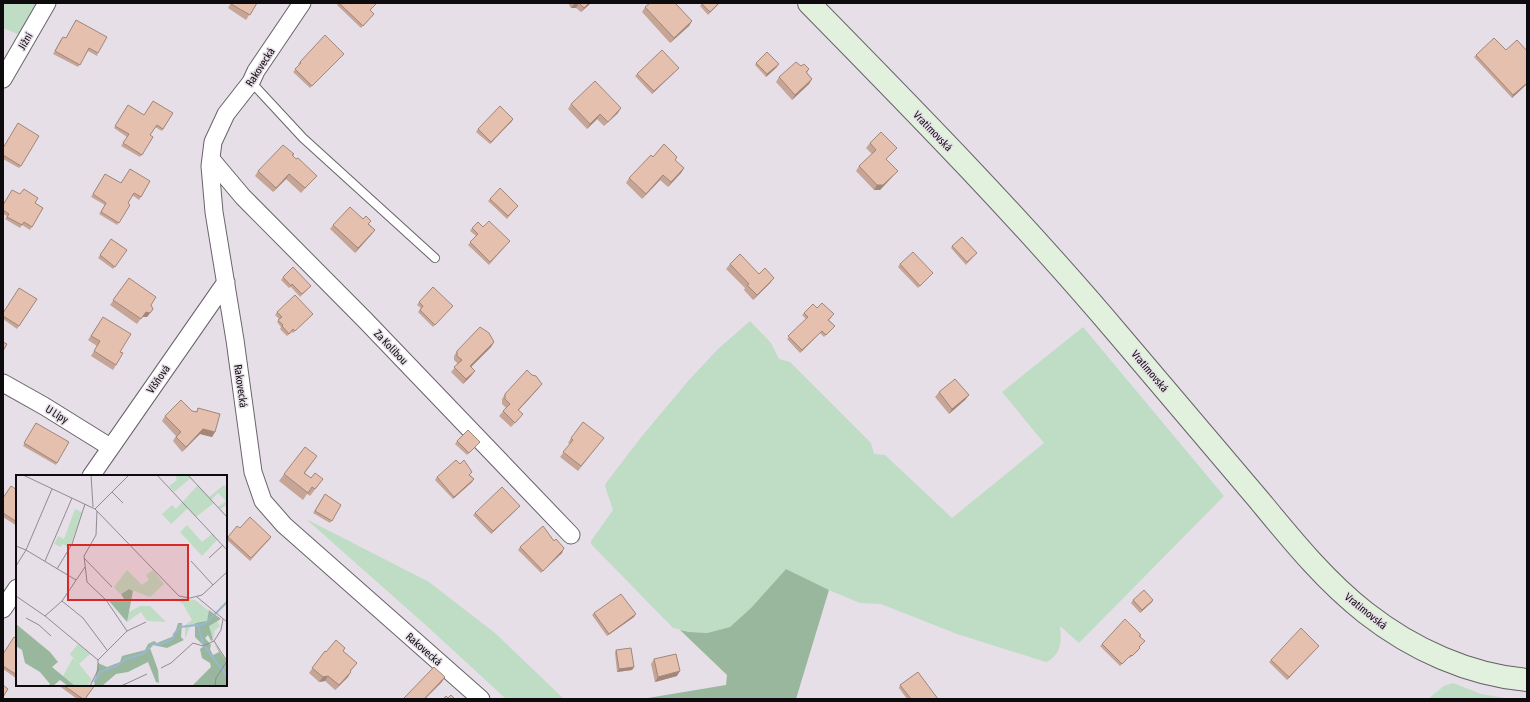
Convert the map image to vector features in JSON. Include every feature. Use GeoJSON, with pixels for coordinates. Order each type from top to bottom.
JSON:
{"type":"FeatureCollection","features":[{"type":"Feature","properties":{"kind":"main road","name":"Vratimovská"},"geometry":{"type":"LineString","coordinates":[[809,3],[1024,227],[1099,311],[1290,538],[1336,587],[1365,613],[1392,632],[1420,648],[1473,670],[1494,676],[1527,680]]}},
{"type":"Feature","properties":{"kind":"street","name":"Jižní"},"geometry":{"type":"LineString","coordinates":[[3,78],[47,3]]}},
{"type":"Feature","properties":{"kind":"street","name":"Rakovecká"},"geometry":{"type":"LineString","coordinates":[[302,3],[256,71],[251,82],[226,114],[213,142],[211,159],[214,212],[226,282],[253,472],[263,500],[284,525],[481,699]]}},
{"type":"Feature","properties":{"kind":"street","name":"Za Kolibou"},"geometry":{"type":"LineString","coordinates":[[211,159],[243,196],[365,320],[571,535]]}},
{"type":"Feature","properties":{"kind":"street","name":"Višňová"},"geometry":{"type":"LineString","coordinates":[[92,475],[226,282]]}},
{"type":"Feature","properties":{"kind":"street","name":"U Lípy"},"geometry":{"type":"LineString","coordinates":[[3,383],[44,406],[110,447]]}},
{"type":"Feature","properties":{"kind":"street"},"geometry":{"type":"LineString","coordinates":[[3,610],[16,590]]}},
{"type":"Feature","properties":{"kind":"lane"},"geometry":{"type":"LineString","coordinates":[[251,82],[303,138],[435,258]]}},
{"type":"Feature","properties":{"kind":"green space"},"geometry":{"type":"Polygon","coordinates":[[[3,3],[36,3],[20,35],[3,28],[3,3]]]}},
{"type":"Feature","properties":{"kind":"green space"},"geometry":{"type":"Polygon","coordinates":[[[750,321],[771,343],[779,359],[790,362],[871,443],[874,454],[885,455],[952,518],[1044,443],[1002,392],[1083,327],[1224,496],[1079,643],[1060,626],[1061,637],[1058,652],[1046,662],[957,634],[881,604],[860,603],[786,569],[751,608],[730,627],[707,633],[689,632],[673,628],[591,544],[591,541],[613,510],[605,486],[606,483],[642,436],[689,380],[718,349],[750,321]]]}},
{"type":"Feature","properties":{"kind":"green space"},"geometry":{"type":"Polygon","coordinates":[[[306,519],[429,582],[495,633],[564,699],[506,699],[429,628],[306,519]]]}},
{"type":"Feature","properties":{"kind":"green space"},"geometry":{"type":"Polygon","coordinates":[[[786,569],[829,590],[796,699],[642,699],[726,685],[727,675],[680,630],[707,633],[730,627],[751,608],[786,569]]]}},
{"type":"Feature","properties":{"kind":"green space"},"geometry":{"type":"Polygon","coordinates":[[[1453,683],[1481,694],[1510,699],[1428,699],[1444,686],[1453,683]]]}},
{"type":"Feature","properties":{"kind":"building"},"geometry":{"type":"Polygon","coordinates":[[[257,3],[250,15],[231,4],[257,3]]]}},
{"type":"Feature","properties":{"kind":"building"},"geometry":{"type":"Polygon","coordinates":[[[339,3],[377,3],[370,10],[374,14],[363,26],[339,3]]]}},
{"type":"Feature","properties":{"kind":"building"},"geometry":{"type":"Polygon","coordinates":[[[579,3],[589,3],[584,8],[579,3]]]}},
{"type":"Feature","properties":{"kind":"building"},"geometry":{"type":"Polygon","coordinates":[[[650,3],[675,3],[692,21],[674,38],[645,7],[650,3]]]}},
{"type":"Feature","properties":{"kind":"building"},"geometry":{"type":"Polygon","coordinates":[[[701,3],[719,3],[710,12],[701,3]]]}},
{"type":"Feature","properties":{"kind":"building"},"geometry":{"type":"Polygon","coordinates":[[[76,20],[107,37],[98,53],[89,48],[80,65],[55,51],[63,37],[66,38],[76,20]]]}},
{"type":"Feature","properties":{"kind":"building"},"geometry":{"type":"Polygon","coordinates":[[[325,35],[344,54],[312,86],[295,69],[325,35]]]}},
{"type":"Feature","properties":{"kind":"building"},"geometry":{"type":"Polygon","coordinates":[[[1494,38],[1506,50],[1517,40],[1527,51],[1527,83],[1513,95],[1476,55],[1494,38]]]}},
{"type":"Feature","properties":{"kind":"building"},"geometry":{"type":"Polygon","coordinates":[[[662,50],[679,68],[654,91],[637,74],[662,50]]]}},
{"type":"Feature","properties":{"kind":"building"},"geometry":{"type":"Polygon","coordinates":[[[767,52],[779,64],[767,74],[756,63],[767,52]]]}},
{"type":"Feature","properties":{"kind":"building"},"geometry":{"type":"Polygon","coordinates":[[[796,62],[801,66],[804,64],[809,69],[806,72],[812,79],[795,95],[779,77],[796,62]]]}},
{"type":"Feature","properties":{"kind":"building"},"geometry":{"type":"Polygon","coordinates":[[[595,81],[621,108],[608,122],[600,114],[590,124],[571,104],[595,81]]]}},
{"type":"Feature","properties":{"kind":"building"},"geometry":{"type":"Polygon","coordinates":[[[153,101],[173,113],[163,129],[157,125],[150,135],[153,137],[142,155],[123,143],[129,134],[115,126],[128,105],[144,115],[153,101]]]}},
{"type":"Feature","properties":{"kind":"building"},"geometry":{"type":"Polygon","coordinates":[[[500,106],[513,119],[491,142],[478,129],[500,106]]]}},
{"type":"Feature","properties":{"kind":"building"},"geometry":{"type":"Polygon","coordinates":[[[18,123],[39,136],[21,166],[3,155],[3,148],[18,123]]]}},
{"type":"Feature","properties":{"kind":"building"},"geometry":{"type":"Polygon","coordinates":[[[881,132],[897,148],[886,159],[898,171],[883,185],[877,185],[859,166],[876,150],[870,143],[881,132]]]}},
{"type":"Feature","properties":{"kind":"building"},"geometry":{"type":"Polygon","coordinates":[[[664,144],[677,157],[675,160],[684,168],[671,182],[663,175],[646,194],[629,178],[651,155],[653,157],[664,144]]]}},
{"type":"Feature","properties":{"kind":"building"},"geometry":{"type":"Polygon","coordinates":[[[283,145],[294,154],[292,155],[296,159],[298,158],[317,176],[305,188],[289,174],[276,188],[258,171],[283,145]]]}},
{"type":"Feature","properties":{"kind":"building"},"geometry":{"type":"Polygon","coordinates":[[[130,169],[150,181],[141,197],[134,193],[128,203],[130,205],[119,223],[101,212],[106,203],[93,194],[105,174],[121,183],[130,169]]]}},
{"type":"Feature","properties":{"kind":"building"},"geometry":{"type":"Polygon","coordinates":[[[500,188],[518,206],[508,216],[490,199],[500,188]]]}},
{"type":"Feature","properties":{"kind":"building"},"geometry":{"type":"Polygon","coordinates":[[[24,189],[38,198],[35,203],[43,208],[32,227],[24,222],[22,225],[7,217],[9,214],[3,210],[3,205],[12,190],[20,194],[24,189]]]}},
{"type":"Feature","properties":{"kind":"building"},"geometry":{"type":"Polygon","coordinates":[[[350,207],[363,219],[366,216],[371,221],[368,224],[375,230],[358,248],[333,225],[350,207]]]}},
{"type":"Feature","properties":{"kind":"building"},"geometry":{"type":"Polygon","coordinates":[[[489,221],[510,241],[490,262],[470,242],[478,234],[472,228],[478,222],[483,227],[489,221]]]}},
{"type":"Feature","properties":{"kind":"building"},"geometry":{"type":"Polygon","coordinates":[[[962,237],[977,253],[967,262],[952,246],[962,237]]]}},
{"type":"Feature","properties":{"kind":"building"},"geometry":{"type":"Polygon","coordinates":[[[111,239],[127,250],[115,267],[100,255],[111,239]]]}},
{"type":"Feature","properties":{"kind":"building"},"geometry":{"type":"Polygon","coordinates":[[[913,252],[933,273],[920,286],[900,264],[913,252]]]}},
{"type":"Feature","properties":{"kind":"building"},"geometry":{"type":"Polygon","coordinates":[[[740,254],[759,274],[765,268],[774,278],[757,295],[730,264],[740,254]]]}},
{"type":"Feature","properties":{"kind":"building"},"geometry":{"type":"Polygon","coordinates":[[[293,267],[311,286],[302,294],[292,284],[291,286],[283,277],[293,267]]]}},
{"type":"Feature","properties":{"kind":"building"},"geometry":{"type":"Polygon","coordinates":[[[129,278],[156,297],[151,305],[153,309],[150,313],[146,312],[141,319],[113,300],[129,278]]]}},
{"type":"Feature","properties":{"kind":"building"},"geometry":{"type":"Polygon","coordinates":[[[433,287],[453,306],[435,325],[420,310],[423,306],[419,302],[433,287]]]}},
{"type":"Feature","properties":{"kind":"building"},"geometry":{"type":"Polygon","coordinates":[[[19,288],[37,299],[19,326],[3,316],[3,313],[19,288]]]}},
{"type":"Feature","properties":{"kind":"building"},"geometry":{"type":"Polygon","coordinates":[[[295,295],[313,314],[295,331],[293,329],[289,334],[278,320],[282,317],[277,312],[295,295]]]}},
{"type":"Feature","properties":{"kind":"building"},"geometry":{"type":"Polygon","coordinates":[[[822,303],[834,314],[828,320],[835,326],[826,335],[822,331],[802,350],[788,336],[808,317],[804,313],[813,304],[817,308],[822,303]]]}},
{"type":"Feature","properties":{"kind":"building"},"geometry":{"type":"Polygon","coordinates":[[[103,317],[131,334],[120,352],[123,353],[116,365],[94,351],[100,341],[91,336],[103,317]]]}},
{"type":"Feature","properties":{"kind":"building"},"geometry":{"type":"Polygon","coordinates":[[[480,327],[489,333],[494,342],[470,366],[475,371],[466,379],[454,367],[462,360],[457,356],[457,351],[480,327]]]}},
{"type":"Feature","properties":{"kind":"building"},"geometry":{"type":"Polygon","coordinates":[[[3,342],[7,344],[3,351],[3,342]]]}},
{"type":"Feature","properties":{"kind":"building"},"geometry":{"type":"Polygon","coordinates":[[[527,370],[532,375],[536,376],[542,384],[518,410],[523,414],[515,423],[503,411],[510,404],[505,399],[505,394],[527,370]]]}},
{"type":"Feature","properties":{"kind":"building"},"geometry":{"type":"Polygon","coordinates":[[[955,379],[969,395],[952,409],[939,392],[955,379]]]}},
{"type":"Feature","properties":{"kind":"building"},"geometry":{"type":"Polygon","coordinates":[[[181,400],[192,411],[197,412],[198,408],[220,414],[215,432],[203,429],[186,447],[176,437],[181,432],[165,416],[181,400]]]}},
{"type":"Feature","properties":{"kind":"building"},"geometry":{"type":"Polygon","coordinates":[[[583,422],[604,438],[581,466],[563,452],[573,440],[571,438],[583,422]]]}},
{"type":"Feature","properties":{"kind":"building"},"geometry":{"type":"Polygon","coordinates":[[[36,423],[69,442],[57,463],[24,443],[36,423]]]}},
{"type":"Feature","properties":{"kind":"building"},"geometry":{"type":"Polygon","coordinates":[[[468,430],[480,442],[469,453],[457,441],[468,430]]]}},
{"type":"Feature","properties":{"kind":"building"},"geometry":{"type":"Polygon","coordinates":[[[305,447],[317,456],[304,473],[311,478],[315,473],[323,479],[315,489],[312,487],[308,493],[284,474],[305,447]]]}},
{"type":"Feature","properties":{"kind":"building"},"geometry":{"type":"Polygon","coordinates":[[[456,460],[460,464],[464,460],[472,472],[469,475],[474,479],[454,497],[437,477],[456,460]]]}},
{"type":"Feature","properties":{"kind":"building"},"geometry":{"type":"Polygon","coordinates":[[[11,486],[16,489],[16,521],[3,513],[3,498],[11,486]]]}},
{"type":"Feature","properties":{"kind":"building"},"geometry":{"type":"Polygon","coordinates":[[[502,487],[520,506],[493,531],[475,513],[502,487]]]}},
{"type":"Feature","properties":{"kind":"building"},"geometry":{"type":"Polygon","coordinates":[[[325,494],[341,505],[332,521],[315,511],[325,494]]]}},
{"type":"Feature","properties":{"kind":"building"},"geometry":{"type":"Polygon","coordinates":[[[250,517],[271,537],[251,558],[228,537],[237,526],[240,528],[250,517]]]}},
{"type":"Feature","properties":{"kind":"building"},"geometry":{"type":"Polygon","coordinates":[[[543,526],[554,541],[556,539],[564,548],[543,571],[520,547],[543,526]]]}},
{"type":"Feature","properties":{"kind":"building"},"geometry":{"type":"Polygon","coordinates":[[[1144,590],[1153,600],[1142,610],[1133,600],[1144,590]]]}},
{"type":"Feature","properties":{"kind":"building"},"geometry":{"type":"Polygon","coordinates":[[[621,594],[636,614],[609,634],[594,613],[621,594]]]}},
{"type":"Feature","properties":{"kind":"building"},"geometry":{"type":"Polygon","coordinates":[[[1125,619],[1145,641],[1132,656],[1131,655],[1122,664],[1102,644],[1125,619]]]}},
{"type":"Feature","properties":{"kind":"building"},"geometry":{"type":"Polygon","coordinates":[[[1301,628],[1319,646],[1289,677],[1271,660],[1301,628]]]}},
{"type":"Feature","properties":{"kind":"building"},"geometry":{"type":"Polygon","coordinates":[[[14,637],[16,638],[16,674],[3,666],[3,654],[14,637]]]}},
{"type":"Feature","properties":{"kind":"building"},"geometry":{"type":"Polygon","coordinates":[[[336,640],[345,648],[343,651],[357,663],[339,685],[328,676],[323,677],[312,668],[336,640]]]}},
{"type":"Feature","properties":{"kind":"building"},"geometry":{"type":"Polygon","coordinates":[[[631,648],[634,667],[619,669],[616,650],[631,648]]]}},
{"type":"Feature","properties":{"kind":"building"},"geometry":{"type":"Polygon","coordinates":[[[676,654],[680,671],[658,677],[654,659],[676,654]]]}},
{"type":"Feature","properties":{"kind":"building"},"geometry":{"type":"Polygon","coordinates":[[[434,667],[445,677],[424,699],[405,699],[404,698],[434,667]]]}},
{"type":"Feature","properties":{"kind":"building"},"geometry":{"type":"Polygon","coordinates":[[[918,672],[938,699],[911,699],[900,685],[918,672]]]}},
{"type":"Feature","properties":{"kind":"building"},"geometry":{"type":"Polygon","coordinates":[[[3,685],[8,689],[3,697],[3,685]]]}},
{"type":"Feature","properties":{"kind":"building"},"geometry":{"type":"Polygon","coordinates":[[[64,686],[94,686],[85,699],[64,686]]]}},
{"type":"Feature","properties":{"kind":"building"},"geometry":{"type":"Polygon","coordinates":[[[451,695],[455,699],[443,699],[446,696],[448,698],[451,695]]]}}]}
